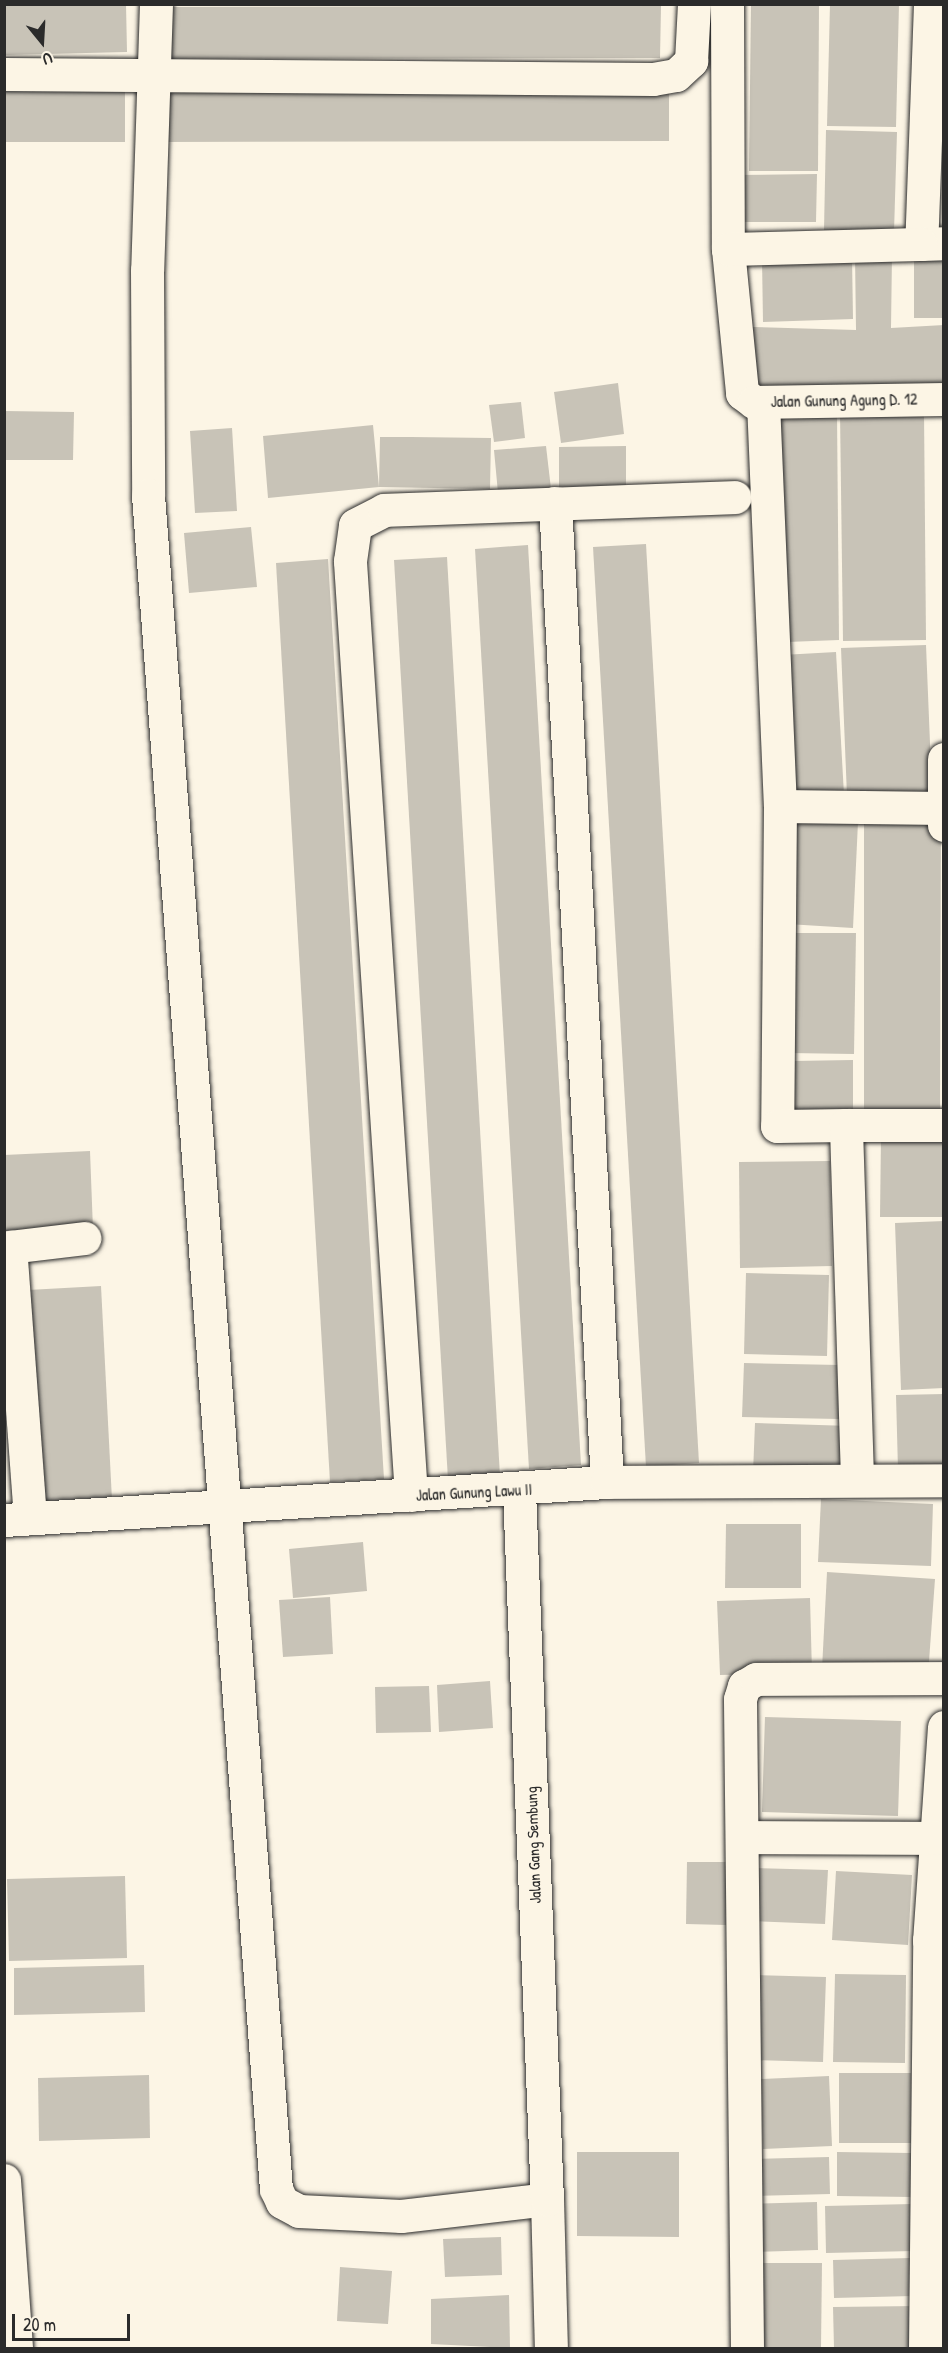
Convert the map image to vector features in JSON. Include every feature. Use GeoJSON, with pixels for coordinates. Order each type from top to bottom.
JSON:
{"type":"FeatureCollection","features":[{"type":"Feature","properties":{"kind":"street"},"geometry":{"type":"LineString","coordinates":[[156,4],[152,74],[148,495],[278,2194],[299,2211],[401,2216],[547,2199]]}},
{"type":"Feature","properties":{"kind":"street"},"geometry":{"type":"LineString","coordinates":[[4,74],[653,79],[676,75],[691,61],[694,4]]}},
{"type":"Feature","properties":{"kind":"street"},"geometry":{"type":"LineString","coordinates":[[727,4],[728,249],[754,400],[780,806],[777,1126],[944,1125]]}},
{"type":"Feature","properties":{"kind":"street"},"geometry":{"type":"LineString","coordinates":[[728,249],[932,243],[930,4]]}},
{"type":"Feature","properties":{"kind":"street","name":"Jalan Gunung Agung D. 12"},"geometry":{"type":"LineString","coordinates":[[754,400],[944,399]]}},
{"type":"Feature","properties":{"kind":"street"},"geometry":{"type":"LineString","coordinates":[[411,1495],[350,561],[355,525],[384,510],[735,497]]}},
{"type":"Feature","properties":{"kind":"street"},"geometry":{"type":"LineString","coordinates":[[555,503],[607,1482]]}},
{"type":"Feature","properties":{"kind":"street"},"geometry":{"type":"LineString","coordinates":[[944,759],[944,825]]}},
{"type":"Feature","properties":{"kind":"street"},"geometry":{"type":"LineString","coordinates":[[780,806],[943,807]]}},
{"type":"Feature","properties":{"kind":"street"},"geometry":{"type":"LineString","coordinates":[[846,1125],[856,1478]]}},
{"type":"Feature","properties":{"kind":"street"},"geometry":{"type":"LineString","coordinates":[[17,1519],[7,1247],[84,1238]]}},
{"type":"Feature","properties":{"kind":"street","name":"Jalan Gunung Lawu II"},"geometry":{"type":"LineString","coordinates":[[17,1519],[224,1510],[411,1495],[519,1491],[607,1482],[856,1478],[944,1480]]}},
{"type":"Feature","properties":{"kind":"street","name":"Jalan Gang Sembung"},"geometry":{"type":"LineString","coordinates":[[519,1491],[547,2199],[550,2349]]}},
{"type":"Feature","properties":{"kind":"street"},"geometry":{"type":"LineString","coordinates":[[747,2349],[740,1699],[744,1686],[756,1679],[944,1677]]}},
{"type":"Feature","properties":{"kind":"street"},"geometry":{"type":"LineString","coordinates":[[925,2349],[936,1940],[936,1838],[944,1727]]}},
{"type":"Feature","properties":{"kind":"street"},"geometry":{"type":"LineString","coordinates":[[742,1837],[936,1838]]}},
{"type":"Feature","properties":{"kind":"street"},"geometry":{"type":"LineString","coordinates":[[4,2180],[16,2349]]}},
{"type":"Feature","properties":{"kind":"building"},"geometry":{"type":"Polygon","coordinates":[[[4,4],[126,4],[127,52],[4,55],[4,4]]]}},
{"type":"Feature","properties":{"kind":"building"},"geometry":{"type":"Polygon","coordinates":[[[751,4],[819,4],[818,171],[749,171],[751,4]]]}},
{"type":"Feature","properties":{"kind":"building"},"geometry":{"type":"Polygon","coordinates":[[[830,4],[899,4],[896,127],[827,126],[830,4]]]}},
{"type":"Feature","properties":{"kind":"building"},"geometry":{"type":"Polygon","coordinates":[[[661,6],[660,58],[156,59],[156,7],[661,6]]]}},
{"type":"Feature","properties":{"kind":"building"},"geometry":{"type":"Polygon","coordinates":[[[669,88],[669,141],[161,142],[161,89],[669,88]]]}},
{"type":"Feature","properties":{"kind":"building"},"geometry":{"type":"Polygon","coordinates":[[[4,89],[125,89],[125,142],[4,142],[4,89]]]}},
{"type":"Feature","properties":{"kind":"building"},"geometry":{"type":"Polygon","coordinates":[[[826,130],[897,132],[894,232],[824,230],[826,130]]]}},
{"type":"Feature","properties":{"kind":"building"},"geometry":{"type":"Polygon","coordinates":[[[817,174],[816,222],[733,222],[733,175],[817,174]]]}},
{"type":"Feature","properties":{"kind":"building"},"geometry":{"type":"Polygon","coordinates":[[[914,249],[944,249],[944,318],[914,318],[914,249]]]}},
{"type":"Feature","properties":{"kind":"building"},"geometry":{"type":"Polygon","coordinates":[[[855,255],[892,255],[891,328],[944,325],[944,396],[753,398],[752,327],[856,330],[855,255]]]}},
{"type":"Feature","properties":{"kind":"building"},"geometry":{"type":"Polygon","coordinates":[[[852,257],[853,319],[763,322],[762,259],[852,257]]]}},
{"type":"Feature","properties":{"kind":"building"},"geometry":{"type":"Polygon","coordinates":[[[618,383],[624,434],[561,443],[554,392],[618,383]]]}},
{"type":"Feature","properties":{"kind":"building"},"geometry":{"type":"Polygon","coordinates":[[[521,402],[525,438],[494,442],[489,405],[521,402]]]}},
{"type":"Feature","properties":{"kind":"building"},"geometry":{"type":"Polygon","coordinates":[[[4,411],[74,412],[73,460],[4,460],[4,411]]]}},
{"type":"Feature","properties":{"kind":"building"},"geometry":{"type":"Polygon","coordinates":[[[924,411],[926,640],[843,641],[840,412],[924,411]]]}},
{"type":"Feature","properties":{"kind":"building"},"geometry":{"type":"Polygon","coordinates":[[[837,413],[839,640],[787,642],[776,415],[837,413]]]}},
{"type":"Feature","properties":{"kind":"building"},"geometry":{"type":"Polygon","coordinates":[[[373,425],[379,487],[268,498],[263,436],[373,425]]]}},
{"type":"Feature","properties":{"kind":"building"},"geometry":{"type":"Polygon","coordinates":[[[232,428],[237,511],[195,513],[190,431],[232,428]]]}},
{"type":"Feature","properties":{"kind":"building"},"geometry":{"type":"Polygon","coordinates":[[[380,437],[491,438],[490,489],[379,487],[380,437]]]}},
{"type":"Feature","properties":{"kind":"building"},"geometry":{"type":"Polygon","coordinates":[[[546,446],[551,489],[498,493],[494,450],[546,446]]]}},
{"type":"Feature","properties":{"kind":"building"},"geometry":{"type":"Polygon","coordinates":[[[626,446],[626,487],[559,489],[559,447],[626,446]]]}},
{"type":"Feature","properties":{"kind":"building"},"geometry":{"type":"Polygon","coordinates":[[[251,527],[257,587],[189,593],[184,533],[251,527]]]}},
{"type":"Feature","properties":{"kind":"building"},"geometry":{"type":"Polygon","coordinates":[[[646,544],[699,1463],[646,1467],[593,547],[646,544]]]}},
{"type":"Feature","properties":{"kind":"building"},"geometry":{"type":"Polygon","coordinates":[[[528,545],[581,1465],[529,1469],[475,549],[528,545]]]}},
{"type":"Feature","properties":{"kind":"building"},"geometry":{"type":"Polygon","coordinates":[[[447,557],[500,1476],[448,1480],[394,560],[447,557]]]}},
{"type":"Feature","properties":{"kind":"building"},"geometry":{"type":"Polygon","coordinates":[[[328,559],[384,1479],[330,1482],[276,563],[328,559]]]}},
{"type":"Feature","properties":{"kind":"building"},"geometry":{"type":"Polygon","coordinates":[[[926,645],[932,792],[847,796],[841,648],[926,645]]]}},
{"type":"Feature","properties":{"kind":"building"},"geometry":{"type":"Polygon","coordinates":[[[836,652],[844,795],[790,798],[782,655],[836,652]]]}},
{"type":"Feature","properties":{"kind":"building"},"geometry":{"type":"Polygon","coordinates":[[[864,817],[941,817],[940,1116],[864,1116],[864,817]]]}},
{"type":"Feature","properties":{"kind":"building"},"geometry":{"type":"Polygon","coordinates":[[[785,819],[858,822],[853,928],[787,924],[785,819]]]}},
{"type":"Feature","properties":{"kind":"building"},"geometry":{"type":"Polygon","coordinates":[[[788,933],[856,933],[854,1054],[789,1053],[788,933]]]}},
{"type":"Feature","properties":{"kind":"building"},"geometry":{"type":"Polygon","coordinates":[[[853,1060],[853,1120],[793,1120],[793,1061],[853,1060]]]}},
{"type":"Feature","properties":{"kind":"building"},"geometry":{"type":"Polygon","coordinates":[[[881,1137],[944,1137],[944,1217],[880,1217],[881,1137]]]}},
{"type":"Feature","properties":{"kind":"building"},"geometry":{"type":"Polygon","coordinates":[[[90,1151],[93,1230],[4,1234],[4,1155],[90,1151]]]}},
{"type":"Feature","properties":{"kind":"building"},"geometry":{"type":"Polygon","coordinates":[[[830,1161],[832,1266],[740,1268],[739,1162],[830,1161]]]}},
{"type":"Feature","properties":{"kind":"building"},"geometry":{"type":"Polygon","coordinates":[[[944,1221],[944,1388],[901,1390],[895,1223],[944,1221]]]}},
{"type":"Feature","properties":{"kind":"building"},"geometry":{"type":"Polygon","coordinates":[[[746,1273],[829,1275],[827,1356],[744,1354],[746,1273]]]}},
{"type":"Feature","properties":{"kind":"building"},"geometry":{"type":"Polygon","coordinates":[[[101,1286],[112,1500],[39,1504],[28,1290],[101,1286]]]}},
{"type":"Feature","properties":{"kind":"building"},"geometry":{"type":"Polygon","coordinates":[[[744,1363],[840,1365],[839,1419],[742,1417],[744,1363]]]}},
{"type":"Feature","properties":{"kind":"building"},"geometry":{"type":"Polygon","coordinates":[[[944,1394],[944,1468],[898,1470],[896,1395],[944,1394]]]}},
{"type":"Feature","properties":{"kind":"building"},"geometry":{"type":"Polygon","coordinates":[[[755,1423],[851,1426],[850,1476],[753,1473],[755,1423]]]}},
{"type":"Feature","properties":{"kind":"building"},"geometry":{"type":"Polygon","coordinates":[[[821,1499],[933,1504],[931,1566],[818,1562],[821,1499]]]}},
{"type":"Feature","properties":{"kind":"building"},"geometry":{"type":"Polygon","coordinates":[[[726,1524],[801,1524],[801,1588],[725,1588],[726,1524]]]}},
{"type":"Feature","properties":{"kind":"building"},"geometry":{"type":"Polygon","coordinates":[[[363,1542],[367,1591],[293,1598],[289,1549],[363,1542]]]}},
{"type":"Feature","properties":{"kind":"building"},"geometry":{"type":"Polygon","coordinates":[[[827,1572],[935,1579],[928,1675],[822,1669],[827,1572]]]}},
{"type":"Feature","properties":{"kind":"building"},"geometry":{"type":"Polygon","coordinates":[[[330,1597],[333,1654],[283,1657],[279,1600],[330,1597]]]}},
{"type":"Feature","properties":{"kind":"building"},"geometry":{"type":"Polygon","coordinates":[[[810,1598],[812,1673],[720,1675],[717,1601],[810,1598]]]}},
{"type":"Feature","properties":{"kind":"building"},"geometry":{"type":"Polygon","coordinates":[[[490,1681],[493,1728],[439,1732],[437,1685],[490,1681]]]}},
{"type":"Feature","properties":{"kind":"building"},"geometry":{"type":"Polygon","coordinates":[[[429,1686],[431,1732],[376,1733],[375,1687],[429,1686]]]}},
{"type":"Feature","properties":{"kind":"building"},"geometry":{"type":"Polygon","coordinates":[[[765,1717],[901,1721],[898,1816],[762,1812],[765,1717]]]}},
{"type":"Feature","properties":{"kind":"building"},"geometry":{"type":"Polygon","coordinates":[[[687,1862],[727,1862],[726,1925],[686,1924],[687,1862]]]}},
{"type":"Feature","properties":{"kind":"building"},"geometry":{"type":"Polygon","coordinates":[[[751,1868],[828,1870],[825,1924],[749,1921],[751,1868]]]}},
{"type":"Feature","properties":{"kind":"building"},"geometry":{"type":"Polygon","coordinates":[[[836,1871],[912,1875],[908,1945],[832,1940],[836,1871]]]}},
{"type":"Feature","properties":{"kind":"building"},"geometry":{"type":"Polygon","coordinates":[[[125,1876],[127,1958],[9,1961],[7,1879],[125,1876]]]}},
{"type":"Feature","properties":{"kind":"building"},"geometry":{"type":"Polygon","coordinates":[[[144,1965],[145,2012],[14,2015],[14,1968],[144,1965]]]}},
{"type":"Feature","properties":{"kind":"building"},"geometry":{"type":"Polygon","coordinates":[[[835,1974],[906,1975],[905,2063],[833,2062],[835,1974]]]}},
{"type":"Feature","properties":{"kind":"building"},"geometry":{"type":"Polygon","coordinates":[[[752,1975],[826,1977],[823,2062],[749,2060],[752,1975]]]}},
{"type":"Feature","properties":{"kind":"building"},"geometry":{"type":"Polygon","coordinates":[[[839,2073],[911,2073],[911,2143],[839,2143],[839,2073]]]}},
{"type":"Feature","properties":{"kind":"building"},"geometry":{"type":"Polygon","coordinates":[[[149,2075],[150,2138],[39,2141],[38,2078],[149,2075]]]}},
{"type":"Feature","properties":{"kind":"building"},"geometry":{"type":"Polygon","coordinates":[[[829,2076],[832,2146],[763,2149],[761,2079],[829,2076]]]}},
{"type":"Feature","properties":{"kind":"building"},"geometry":{"type":"Polygon","coordinates":[[[577,2152],[679,2152],[679,2237],[577,2236],[577,2152]]]}},
{"type":"Feature","properties":{"kind":"building"},"geometry":{"type":"Polygon","coordinates":[[[837,2152],[911,2153],[911,2197],[837,2196],[837,2152]]]}},
{"type":"Feature","properties":{"kind":"building"},"geometry":{"type":"Polygon","coordinates":[[[829,2157],[830,2194],[752,2196],[751,2159],[829,2157]]]}},
{"type":"Feature","properties":{"kind":"building"},"geometry":{"type":"Polygon","coordinates":[[[817,2202],[818,2250],[750,2252],[748,2204],[817,2202]]]}},
{"type":"Feature","properties":{"kind":"building"},"geometry":{"type":"Polygon","coordinates":[[[912,2204],[914,2251],[826,2253],[825,2206],[912,2204]]]}},
{"type":"Feature","properties":{"kind":"building"},"geometry":{"type":"Polygon","coordinates":[[[501,2237],[502,2275],[445,2277],[443,2239],[501,2237]]]}},
{"type":"Feature","properties":{"kind":"building"},"geometry":{"type":"Polygon","coordinates":[[[910,2258],[912,2296],[834,2298],[833,2260],[910,2258]]]}},
{"type":"Feature","properties":{"kind":"building"},"geometry":{"type":"Polygon","coordinates":[[[750,2263],[822,2263],[821,2348],[750,2348],[750,2263]]]}},
{"type":"Feature","properties":{"kind":"building"},"geometry":{"type":"Polygon","coordinates":[[[340,2267],[392,2271],[388,2324],[337,2321],[340,2267]]]}},
{"type":"Feature","properties":{"kind":"building"},"geometry":{"type":"Polygon","coordinates":[[[509,2295],[510,2348],[431,2344],[431,2299],[509,2295]]]}},
{"type":"Feature","properties":{"kind":"building"},"geometry":{"type":"Polygon","coordinates":[[[917,2306],[917,2348],[834,2348],[833,2307],[917,2306]]]}}]}
